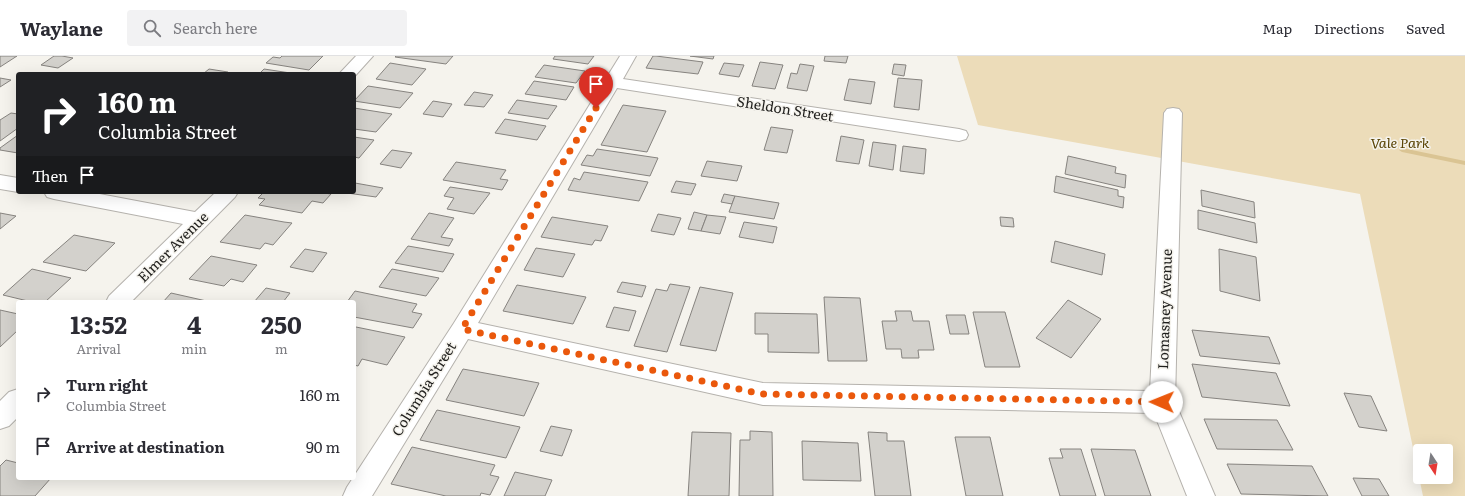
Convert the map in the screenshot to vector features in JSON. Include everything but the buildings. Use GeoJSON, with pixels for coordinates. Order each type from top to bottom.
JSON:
{"type":"FeatureCollection","features":[{"type":"Feature","properties":{"kind":"street"},"geometry":{"type":"LineString","coordinates":[[349,72],[365,56]]}},
{"type":"Feature","properties":{"kind":"street","name":"Columbia Street"},"geometry":{"type":"LineString","coordinates":[[357,496],[462,329],[628,56]]}},
{"type":"Feature","properties":{"kind":"street","name":"Sheldon Street"},"geometry":{"type":"LineString","coordinates":[[611,82],[959,135]]}},
{"type":"Feature","properties":{"kind":"street","name":"Lomasney Avenue"},"geometry":{"type":"LineString","coordinates":[[1173,113],[1162,402],[1201,496]]}},
{"type":"Feature","properties":{"kind":"street"},"geometry":{"type":"LineString","coordinates":[[0,182],[16,185]]}},
{"type":"Feature","properties":{"kind":"street"},"geometry":{"type":"LineString","coordinates":[[64,194],[200,220]]}},
{"type":"Feature","properties":{"kind":"street","name":"Elmer Avenue"},"geometry":{"type":"LineString","coordinates":[[119,300],[226,194]]}},
{"type":"Feature","properties":{"kind":"street"},"geometry":{"type":"LineString","coordinates":[[462,329],[762,394],[1162,402]]}},
{"type":"Feature","properties":{"kind":"street"},"geometry":{"type":"LineString","coordinates":[[0,418],[16,402]]}},
{"type":"Feature","properties":{"kind":"green space","name":"Vale Park"},"geometry":{"type":"Polygon","coordinates":[[[957,56],[1465,56],[1465,496],[1423,496],[1420,484],[1453,484],[1453,444],[1413,444],[1413,448],[1360,194],[978,125],[957,56]]]}},
{"type":"Feature","properties":{"kind":"waterway"},"geometry":{"type":"LineString","coordinates":[[1402,150],[1465,163]]}},
{"type":"Feature","properties":{"kind":"route"},"geometry":{"type":"LineString","coordinates":[[596,108],[462,329],[762,394],[1162,402]]}}]}
